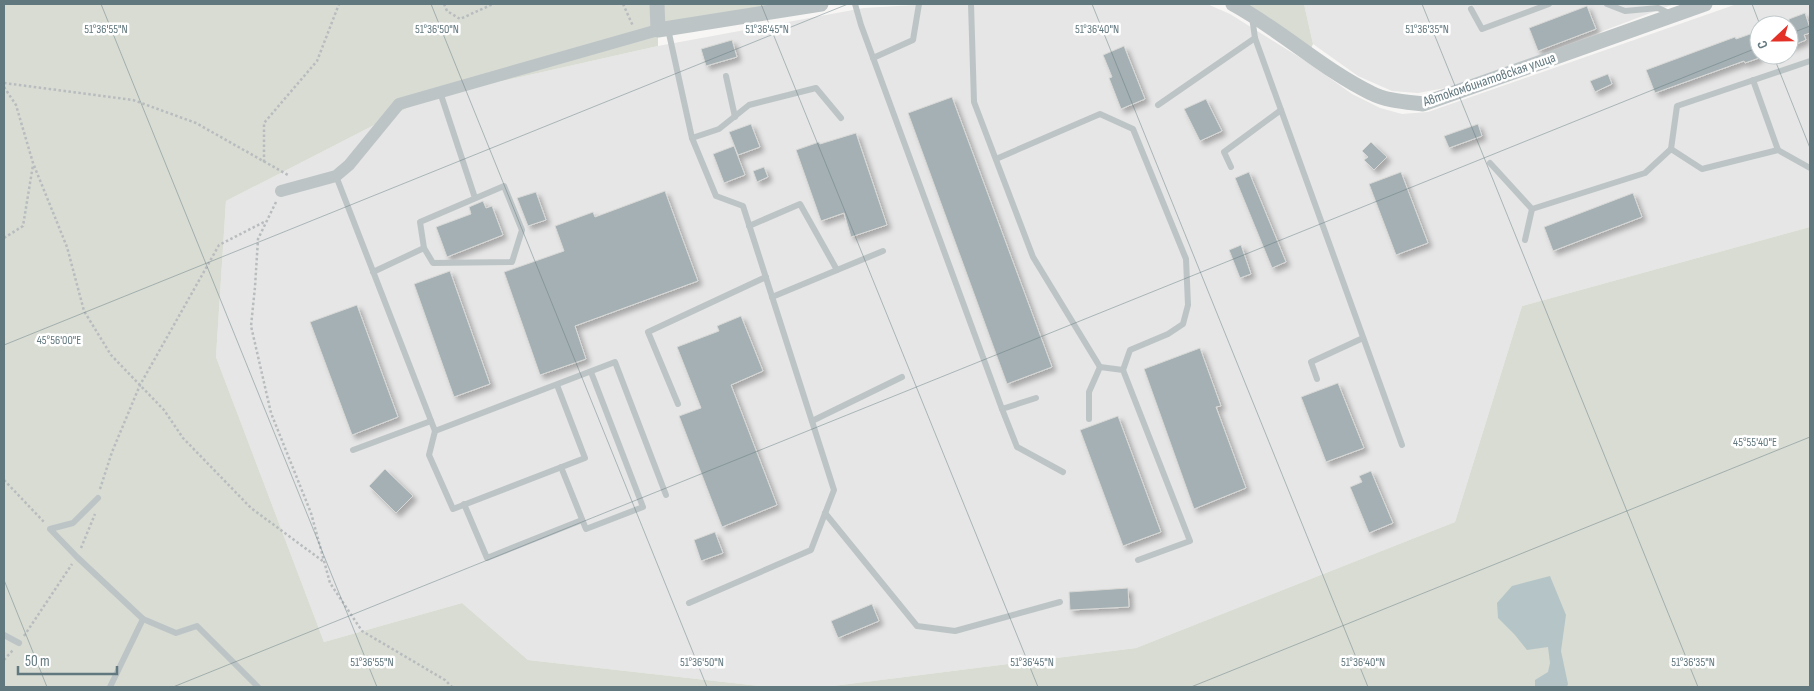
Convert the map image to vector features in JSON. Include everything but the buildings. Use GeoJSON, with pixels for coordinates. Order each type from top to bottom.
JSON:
{"type":"FeatureCollection","features":[{"type":"Feature","properties":{"kind":"street"},"geometry":{"type":"LineString","coordinates":[[657,4],[663,30]]}},
{"type":"Feature","properties":{"kind":"street"},"geometry":{"type":"LineString","coordinates":[[281,191],[336,176],[348,166],[399,104],[637,36],[821,4]]}},
{"type":"Feature","properties":{"kind":"street","name":"Автокомбинатовская улица"},"geometry":{"type":"LineString","coordinates":[[1233,4],[1251,14],[1329,68],[1372,94],[1404,102],[1423,104],[1705,4]]}},
{"type":"Feature","properties":{"kind":"lane"},"geometry":{"type":"LineString","coordinates":[[855,4],[873,58],[1017,447],[1063,472]]}},
{"type":"Feature","properties":{"kind":"lane"},"geometry":{"type":"LineString","coordinates":[[873,58],[913,40],[919,4]]}},
{"type":"Feature","properties":{"kind":"lane"},"geometry":{"type":"LineString","coordinates":[[971,4],[974,102],[1033,257],[1100,367]]}},
{"type":"Feature","properties":{"kind":"lane"},"geometry":{"type":"LineString","coordinates":[[1470,9],[1482,29],[1549,4]]}},
{"type":"Feature","properties":{"kind":"lane"},"geometry":{"type":"LineString","coordinates":[[1607,4],[1625,11],[1658,8],[1672,15]]}},
{"type":"Feature","properties":{"kind":"lane"},"geometry":{"type":"LineString","coordinates":[[1251,14],[1255,38],[1280,110],[1402,445]]}},
{"type":"Feature","properties":{"kind":"lane"},"geometry":{"type":"LineString","coordinates":[[663,30],[692,138],[716,196],[743,206],[834,490],[811,550],[689,603]]}},
{"type":"Feature","properties":{"kind":"lane"},"geometry":{"type":"LineString","coordinates":[[1158,105],[1255,38]]}},
{"type":"Feature","properties":{"kind":"lane"},"geometry":{"type":"LineString","coordinates":[[1532,209],[1645,173],[1671,149],[1677,106],[1810,61]]}},
{"type":"Feature","properties":{"kind":"lane"},"geometry":{"type":"LineString","coordinates":[[726,76],[734,117]]}},
{"type":"Feature","properties":{"kind":"lane"},"geometry":{"type":"LineString","coordinates":[[1753,80],[1778,150],[1810,168]]}},
{"type":"Feature","properties":{"kind":"lane"},"geometry":{"type":"LineString","coordinates":[[692,138],[719,128],[749,105],[816,88],[841,118]]}},
{"type":"Feature","properties":{"kind":"lane"},"geometry":{"type":"LineString","coordinates":[[440,92],[476,198]]}},
{"type":"Feature","properties":{"kind":"lane"},"geometry":{"type":"LineString","coordinates":[[1231,167],[1224,152],[1280,110]]}},
{"type":"Feature","properties":{"kind":"lane"},"geometry":{"type":"LineString","coordinates":[[996,159],[1100,114],[1133,129],[1186,259],[1188,305],[1183,324],[1168,334],[1130,350],[1123,370],[1190,541],[1138,560]]}},
{"type":"Feature","properties":{"kind":"lane"},"geometry":{"type":"LineString","coordinates":[[1671,149],[1702,169],[1778,150]]}},
{"type":"Feature","properties":{"kind":"lane"},"geometry":{"type":"LineString","coordinates":[[1490,163],[1532,209]]}},
{"type":"Feature","properties":{"kind":"lane"},"geometry":{"type":"LineString","coordinates":[[336,176],[432,421],[435,431],[428,455],[453,509],[585,458],[557,385]]}},
{"type":"Feature","properties":{"kind":"lane"},"geometry":{"type":"LineString","coordinates":[[504,186],[522,230],[512,262],[434,263],[424,248],[420,222],[476,198],[504,186]]}},
{"type":"Feature","properties":{"kind":"lane"},"geometry":{"type":"LineString","coordinates":[[750,226],[800,204],[837,270]]}},
{"type":"Feature","properties":{"kind":"lane"},"geometry":{"type":"LineString","coordinates":[[1525,240],[1532,209]]}},
{"type":"Feature","properties":{"kind":"lane"},"geometry":{"type":"LineString","coordinates":[[373,272],[424,248]]}},
{"type":"Feature","properties":{"kind":"lane"},"geometry":{"type":"LineString","coordinates":[[772,296],[883,251]]}},
{"type":"Feature","properties":{"kind":"lane"},"geometry":{"type":"LineString","coordinates":[[678,404],[648,332],[766,277]]}},
{"type":"Feature","properties":{"kind":"lane"},"geometry":{"type":"LineString","coordinates":[[1317,379],[1312,362],[1363,338]]}},
{"type":"Feature","properties":{"kind":"lane"},"geometry":{"type":"LineString","coordinates":[[435,431],[615,362],[666,495]]}},
{"type":"Feature","properties":{"kind":"lane"},"geometry":{"type":"LineString","coordinates":[[1100,367],[1123,370]]}},
{"type":"Feature","properties":{"kind":"lane"},"geometry":{"type":"LineString","coordinates":[[1089,419],[1089,392],[1100,367]]}},
{"type":"Feature","properties":{"kind":"lane"},"geometry":{"type":"LineString","coordinates":[[561,467],[586,529],[643,507],[591,372]]}},
{"type":"Feature","properties":{"kind":"lane"},"geometry":{"type":"LineString","coordinates":[[812,421],[902,377]]}},
{"type":"Feature","properties":{"kind":"lane"},"geometry":{"type":"LineString","coordinates":[[1002,409],[1036,398]]}},
{"type":"Feature","properties":{"kind":"lane"},"geometry":{"type":"LineString","coordinates":[[353,450],[432,421]]}},
{"type":"Feature","properties":{"kind":"lane"},"geometry":{"type":"LineString","coordinates":[[98,498],[73,523],[50,529],[76,557],[143,618],[176,633],[197,626],[258,687]]}},
{"type":"Feature","properties":{"kind":"lane"},"geometry":{"type":"LineString","coordinates":[[464,504],[487,558],[582,520]]}},
{"type":"Feature","properties":{"kind":"lane"},"geometry":{"type":"LineString","coordinates":[[825,513],[917,626],[955,631],[1060,602]]}},
{"type":"Feature","properties":{"kind":"lane"},"geometry":{"type":"LineString","coordinates":[[110,687],[143,618]]}},
{"type":"Feature","properties":{"kind":"lane"},"geometry":{"type":"LineString","coordinates":[[4,635],[19,643]]}},
{"type":"Feature","properties":{"kind":"path"},"geometry":{"type":"LineString","coordinates":[[264,162],[264,123],[317,61],[339,4]]}},
{"type":"Feature","properties":{"kind":"path"},"geometry":{"type":"LineString","coordinates":[[444,4],[446,11],[460,19],[493,4]]}},
{"type":"Feature","properties":{"kind":"path"},"geometry":{"type":"LineString","coordinates":[[623,4],[637,36]]}},
{"type":"Feature","properties":{"kind":"path"},"geometry":{"type":"LineString","coordinates":[[4,83],[133,100],[196,123],[304,185]]}},
{"type":"Feature","properties":{"kind":"path"},"geometry":{"type":"LineString","coordinates":[[4,87],[16,105],[33,163],[67,247],[84,311],[111,355],[164,410],[183,438],[251,508],[324,562]]}},
{"type":"Feature","properties":{"kind":"path"},"geometry":{"type":"LineString","coordinates":[[4,238],[23,226],[33,163]]}},
{"type":"Feature","properties":{"kind":"path"},"geometry":{"type":"LineString","coordinates":[[281,191],[258,239],[250,326],[271,414],[311,513],[330,582],[362,631],[445,680],[452,687]]}},
{"type":"Feature","properties":{"kind":"path"},"geometry":{"type":"LineString","coordinates":[[4,660],[19,643],[76,557],[95,518],[98,498],[112,452],[140,385],[219,245],[267,221]]}},
{"type":"Feature","properties":{"kind":"path"},"geometry":{"type":"LineString","coordinates":[[4,480],[50,529]]}},
{"type":"Feature","properties":{"kind":"shaded area"},"geometry":{"type":"Polygon","coordinates":[[[4,4],[821,4],[658,31],[658,46],[493,83],[419,102],[226,201],[216,357],[324,642],[462,603],[528,660],[768,687],[4,687],[4,4]]]}},
{"type":"Feature","properties":{"kind":"shaded area"},"geometry":{"type":"Polygon","coordinates":[[[932,4],[1207,4],[1230,14],[1307,62],[1352,94],[1380,108],[1402,114],[1428,112],[1737,4],[1810,4],[1810,227],[1522,306],[1455,522],[1136,648],[825,687],[768,687],[528,660],[462,603],[324,642],[216,357],[226,201],[419,102],[493,83],[658,46],[864,8],[932,4]]]}},
{"type":"Feature","properties":{"kind":"shaded area"},"geometry":{"type":"Polygon","coordinates":[[[1233,4],[1304,4],[1313,44],[1309,53],[1233,4]]]}},
{"type":"Feature","properties":{"kind":"shaded area"},"geometry":{"type":"Polygon","coordinates":[[[1304,4],[1674,4],[1471,81],[1418,93],[1392,91],[1358,76],[1313,44],[1304,4]]]}},
{"type":"Feature","properties":{"kind":"shaded area"},"geometry":{"type":"Polygon","coordinates":[[[1810,227],[1810,687],[825,687],[1136,648],[1455,522],[1522,306],[1810,227]]]}},
{"type":"Feature","properties":{"kind":"shaded area"},"geometry":{"type":"Polygon","coordinates":[[[1550,576],[1566,615],[1561,651],[1567,687],[1535,687],[1535,680],[1548,672],[1550,663],[1548,647],[1527,650],[1498,618],[1497,603],[1512,586],[1550,576]]]}}]}
